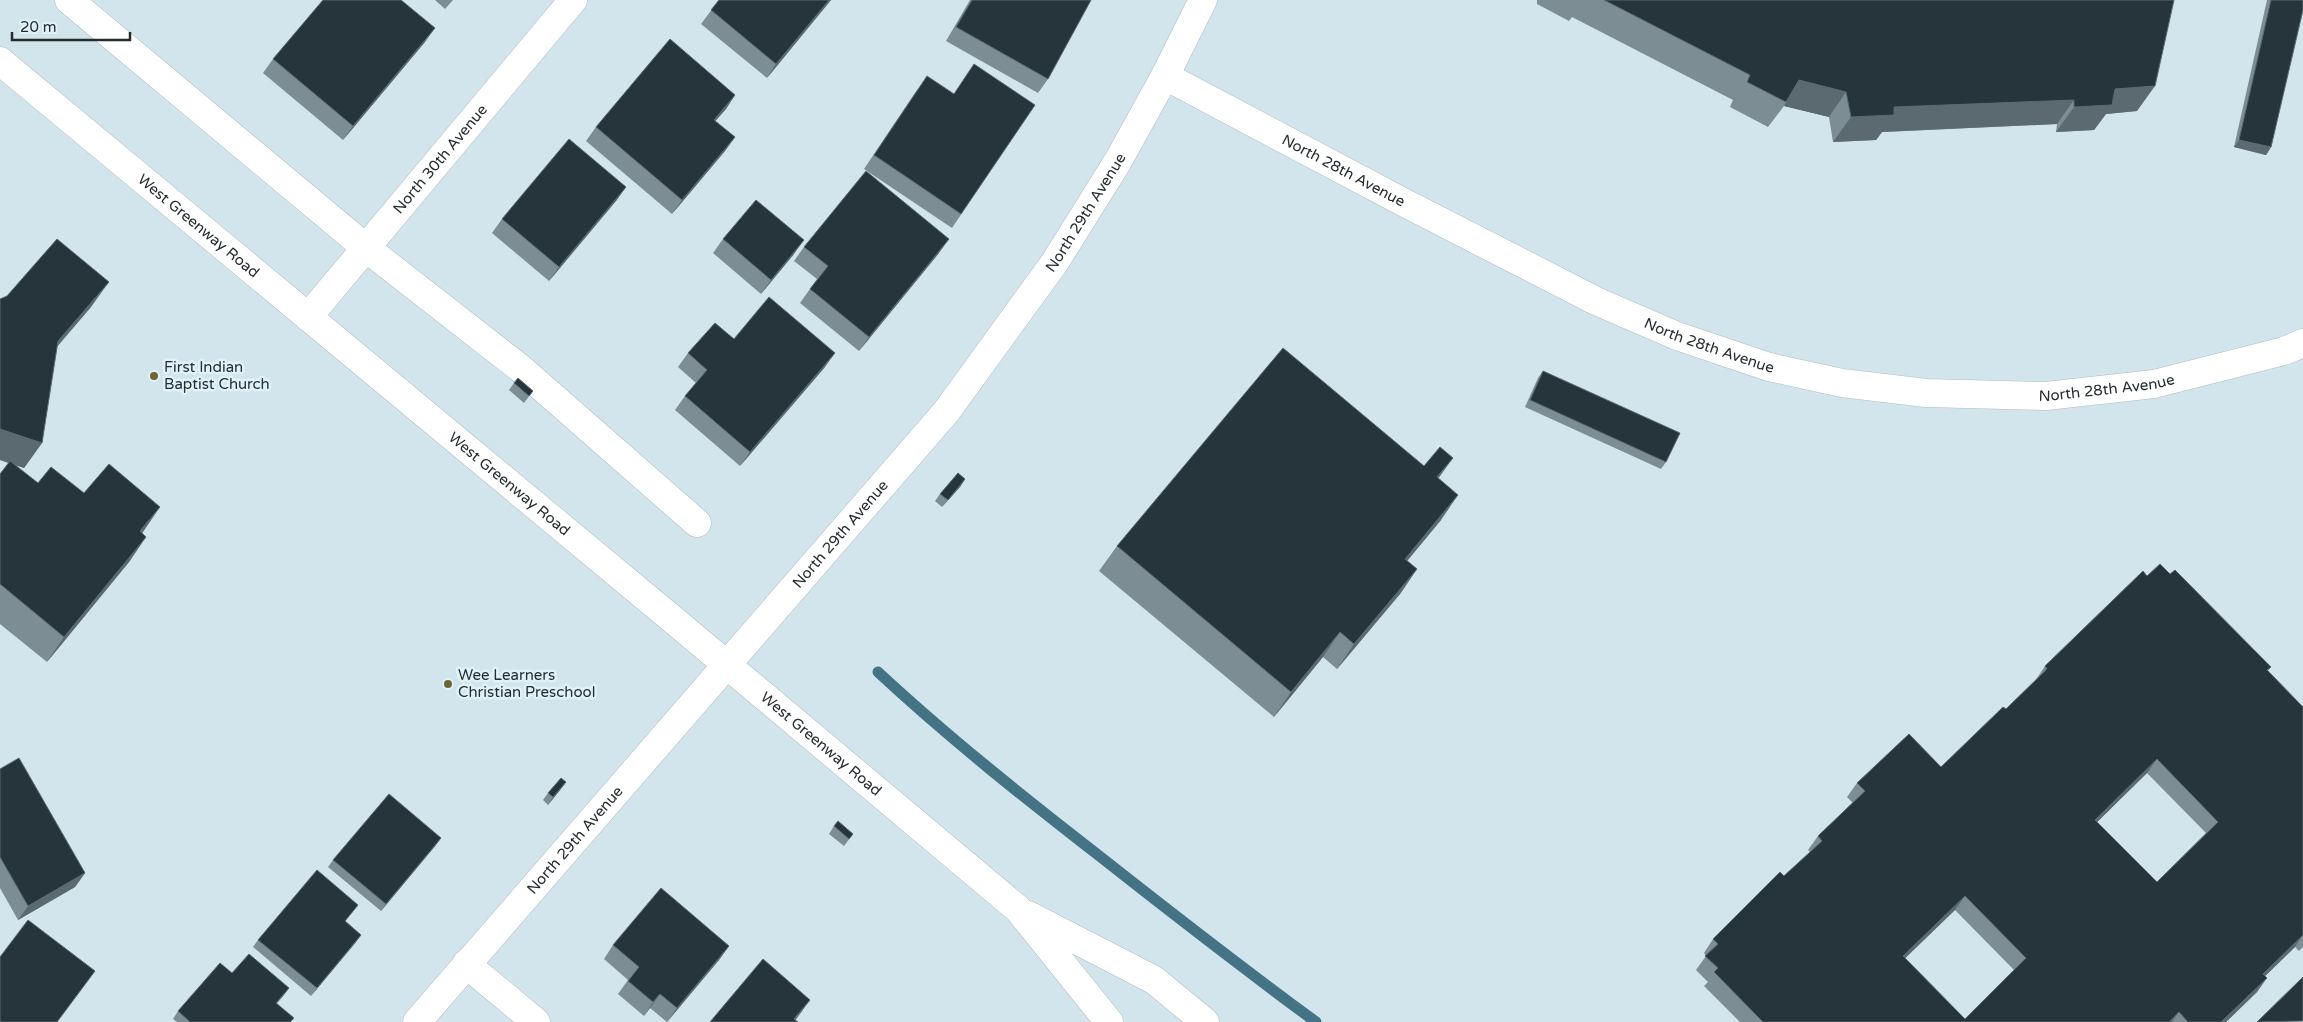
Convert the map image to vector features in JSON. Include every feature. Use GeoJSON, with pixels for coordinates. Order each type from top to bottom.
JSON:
{"type":"FeatureCollection","features":[{"type":"Feature","properties":{"kind":"street"},"geometry":{"type":"LineString","coordinates":[[69,0],[366,248],[527,375],[697,523]]}},
{"type":"Feature","properties":{"kind":"street","name":"North 30th Avenue"},"geometry":{"type":"LineString","coordinates":[[308,317],[573,0]]}},
{"type":"Feature","properties":{"kind":"street","name":"North 29th Avenue"},"geometry":{"type":"LineString","coordinates":[[417,1022],[726,664],[918,446],[992,352],[1055,262],[1118,161],[1165,76],[1203,0]]}},
{"type":"Feature","properties":{"kind":"street","name":"West Greenway Road"},"geometry":{"type":"LineString","coordinates":[[0,61],[1018,909],[1108,1022]]}},
{"type":"Feature","properties":{"kind":"street","name":"North 28th Avenue"},"geometry":{"type":"LineString","coordinates":[[1165,76],[1403,202],[1596,301],[1677,336],[1769,368],[1842,383],[1926,393],[2046,396],[2154,384],[2284,351],[2303,343]]}},
{"type":"Feature","properties":{"kind":"street","name":"West Greenway Road"},"geometry":{"type":"LineString","coordinates":[[1018,909],[1154,980],[1205,1022]]}},
{"type":"Feature","properties":{"kind":"street"},"geometry":{"type":"LineString","coordinates":[[466,964],[536,1022]]}},
{"type":"Feature","properties":{"kind":"building"},"geometry":{"type":"Polygon","coordinates":[[[323,0],[401,0],[435,28],[353,126],[273,59],[323,0]]]}},
{"type":"Feature","properties":{"kind":"building"},"geometry":{"type":"Polygon","coordinates":[[[719,0],[829,0],[776,64],[711,10],[719,0]]]}},
{"type":"Feature","properties":{"kind":"building"},"geometry":{"type":"Polygon","coordinates":[[[972,0],[1091,0],[1048,79],[956,27],[972,0]]]}},
{"type":"Feature","properties":{"kind":"building"},"geometry":{"type":"Polygon","coordinates":[[[1604,0],[2174,0],[2155,86],[2115,89],[2112,105],[2074,107],[2074,100],[1894,107],[1894,115],[1851,117],[1846,92],[1799,80],[1786,102],[1747,82],[1750,75],[1604,0]]]}},
{"type":"Feature","properties":{"kind":"building"},"geometry":{"type":"Polygon","coordinates":[[[2271,0],[2303,0],[2303,10],[2271,147],[2239,140],[2271,0]]]}},
{"type":"Feature","properties":{"kind":"building"},"geometry":{"type":"Polygon","coordinates":[[[670,39],[735,95],[714,120],[735,137],[682,200],[596,127],[670,39]]]}},
{"type":"Feature","properties":{"kind":"building"},"geometry":{"type":"Polygon","coordinates":[[[974,64],[1035,105],[961,214],[874,155],[927,76],[954,94],[974,64]]]}},
{"type":"Feature","properties":{"kind":"building"},"geometry":{"type":"Polygon","coordinates":[[[569,139],[626,187],[559,267],[502,219],[569,139]]]}},
{"type":"Feature","properties":{"kind":"building"},"geometry":{"type":"Polygon","coordinates":[[[866,171],[949,239],[869,337],[810,289],[828,266],[804,247],[866,171]]]}},
{"type":"Feature","properties":{"kind":"building"},"geometry":{"type":"Polygon","coordinates":[[[756,200],[804,240],[771,280],[723,239],[756,200]]]}},
{"type":"Feature","properties":{"kind":"building"},"geometry":{"type":"Polygon","coordinates":[[[57,239],[109,282],[58,341],[42,443],[0,429],[0,299],[7,296],[57,239]]]}},
{"type":"Feature","properties":{"kind":"building"},"geometry":{"type":"Polygon","coordinates":[[[769,297],[835,353],[750,452],[685,396],[707,370],[688,353],[715,323],[734,339],[769,297]]]}},
{"type":"Feature","properties":{"kind":"building"},"geometry":{"type":"Polygon","coordinates":[[[1283,348],[1424,466],[1440,447],[1453,458],[1437,477],[1458,495],[1405,559],[1417,569],[1354,644],[1340,632],[1291,692],[1117,546],[1283,348]]]}},
{"type":"Feature","properties":{"kind":"building"},"geometry":{"type":"Polygon","coordinates":[[[1543,371],[1680,433],[1666,462],[1530,400],[1543,371]]]}},
{"type":"Feature","properties":{"kind":"building"},"geometry":{"type":"Polygon","coordinates":[[[518,378],[533,391],[529,396],[514,383],[518,378]]]}},
{"type":"Feature","properties":{"kind":"building"},"geometry":{"type":"Polygon","coordinates":[[[10,461],[38,483],[51,467],[84,493],[109,464],[160,507],[140,531],[146,537],[64,637],[0,584],[0,474],[10,461]]]}},
{"type":"Feature","properties":{"kind":"building"},"geometry":{"type":"Polygon","coordinates":[[[958,473],[965,479],[948,500],[940,494],[958,473]]]}},
{"type":"Feature","properties":{"kind":"building"},"geometry":{"type":"Polygon","coordinates":[[[2160,564],[2170,574],[2175,570],[2271,667],[2267,670],[2303,707],[2303,935],[2263,974],[2267,978],[2221,1022],[2188,1022],[2179,1012],[2169,1022],[1763,1022],[1714,972],[1718,968],[1705,956],[1718,944],[1713,939],[1780,872],[1784,876],[1822,841],[1818,836],[1865,791],[1857,783],[1909,734],[1941,767],[2003,707],[2006,709],[2047,669],[2045,666],[2143,571],[2147,576],[2160,564]],[[2157,759],[2095,820],[2157,882],[2218,822],[2157,759]],[[1965,896],[1903,956],[1965,1019],[2026,958],[1965,896]]]}},
{"type":"Feature","properties":{"kind":"building"},"geometry":{"type":"Polygon","coordinates":[[[19,758],[85,873],[28,906],[0,857],[0,769],[19,758]]]}},
{"type":"Feature","properties":{"kind":"building"},"geometry":{"type":"Polygon","coordinates":[[[561,778],[566,782],[553,797],[548,793],[561,778]]]}},
{"type":"Feature","properties":{"kind":"building"},"geometry":{"type":"Polygon","coordinates":[[[389,794],[441,838],[386,904],[333,860],[389,794]]]}},
{"type":"Feature","properties":{"kind":"building"},"geometry":{"type":"Polygon","coordinates":[[[838,821],[853,834],[849,839],[834,826],[838,821]]]}},
{"type":"Feature","properties":{"kind":"building"},"geometry":{"type":"Polygon","coordinates":[[[317,870],[358,905],[345,921],[361,935],[317,988],[258,940],[317,870]]]}},
{"type":"Feature","properties":{"kind":"building"},"geometry":{"type":"Polygon","coordinates":[[[661,888],[729,946],[677,1008],[660,994],[653,1002],[628,981],[639,967],[613,945],[661,888]]]}},
{"type":"Feature","properties":{"kind":"building"},"geometry":{"type":"Polygon","coordinates":[[[28,920],[95,971],[57,1022],[0,1022],[0,957],[28,920]]]}},
{"type":"Feature","properties":{"kind":"building"},"geometry":{"type":"Polygon","coordinates":[[[249,954],[289,988],[276,1003],[294,1018],[290,1022],[190,1022],[178,1011],[220,963],[232,973],[249,954]]]}},
{"type":"Feature","properties":{"kind":"building"},"geometry":{"type":"Polygon","coordinates":[[[763,959],[810,1000],[794,1019],[798,1022],[710,1022],[763,959]]]}},
{"type":"Feature","properties":{"kind":"building"},"geometry":{"type":"Polygon","coordinates":[[[2303,977],[2303,1021],[2257,1022],[2303,977]]]}},
{"type":"Feature","properties":{"kind":"waterway"},"geometry":{"type":"LineString","coordinates":[[878,672],[932,721],[1016,791],[1182,921],[1316,1022]]}},
{"type":"Feature","properties":{"kind":"place","name":"First Indian Baptist Church"},"geometry":{"type":"Point","coordinates":[154,376]}},
{"type":"Feature","properties":{"kind":"place","name":"Wee Learners Christian Preschool"},"geometry":{"type":"Point","coordinates":[448,684]}}]}
